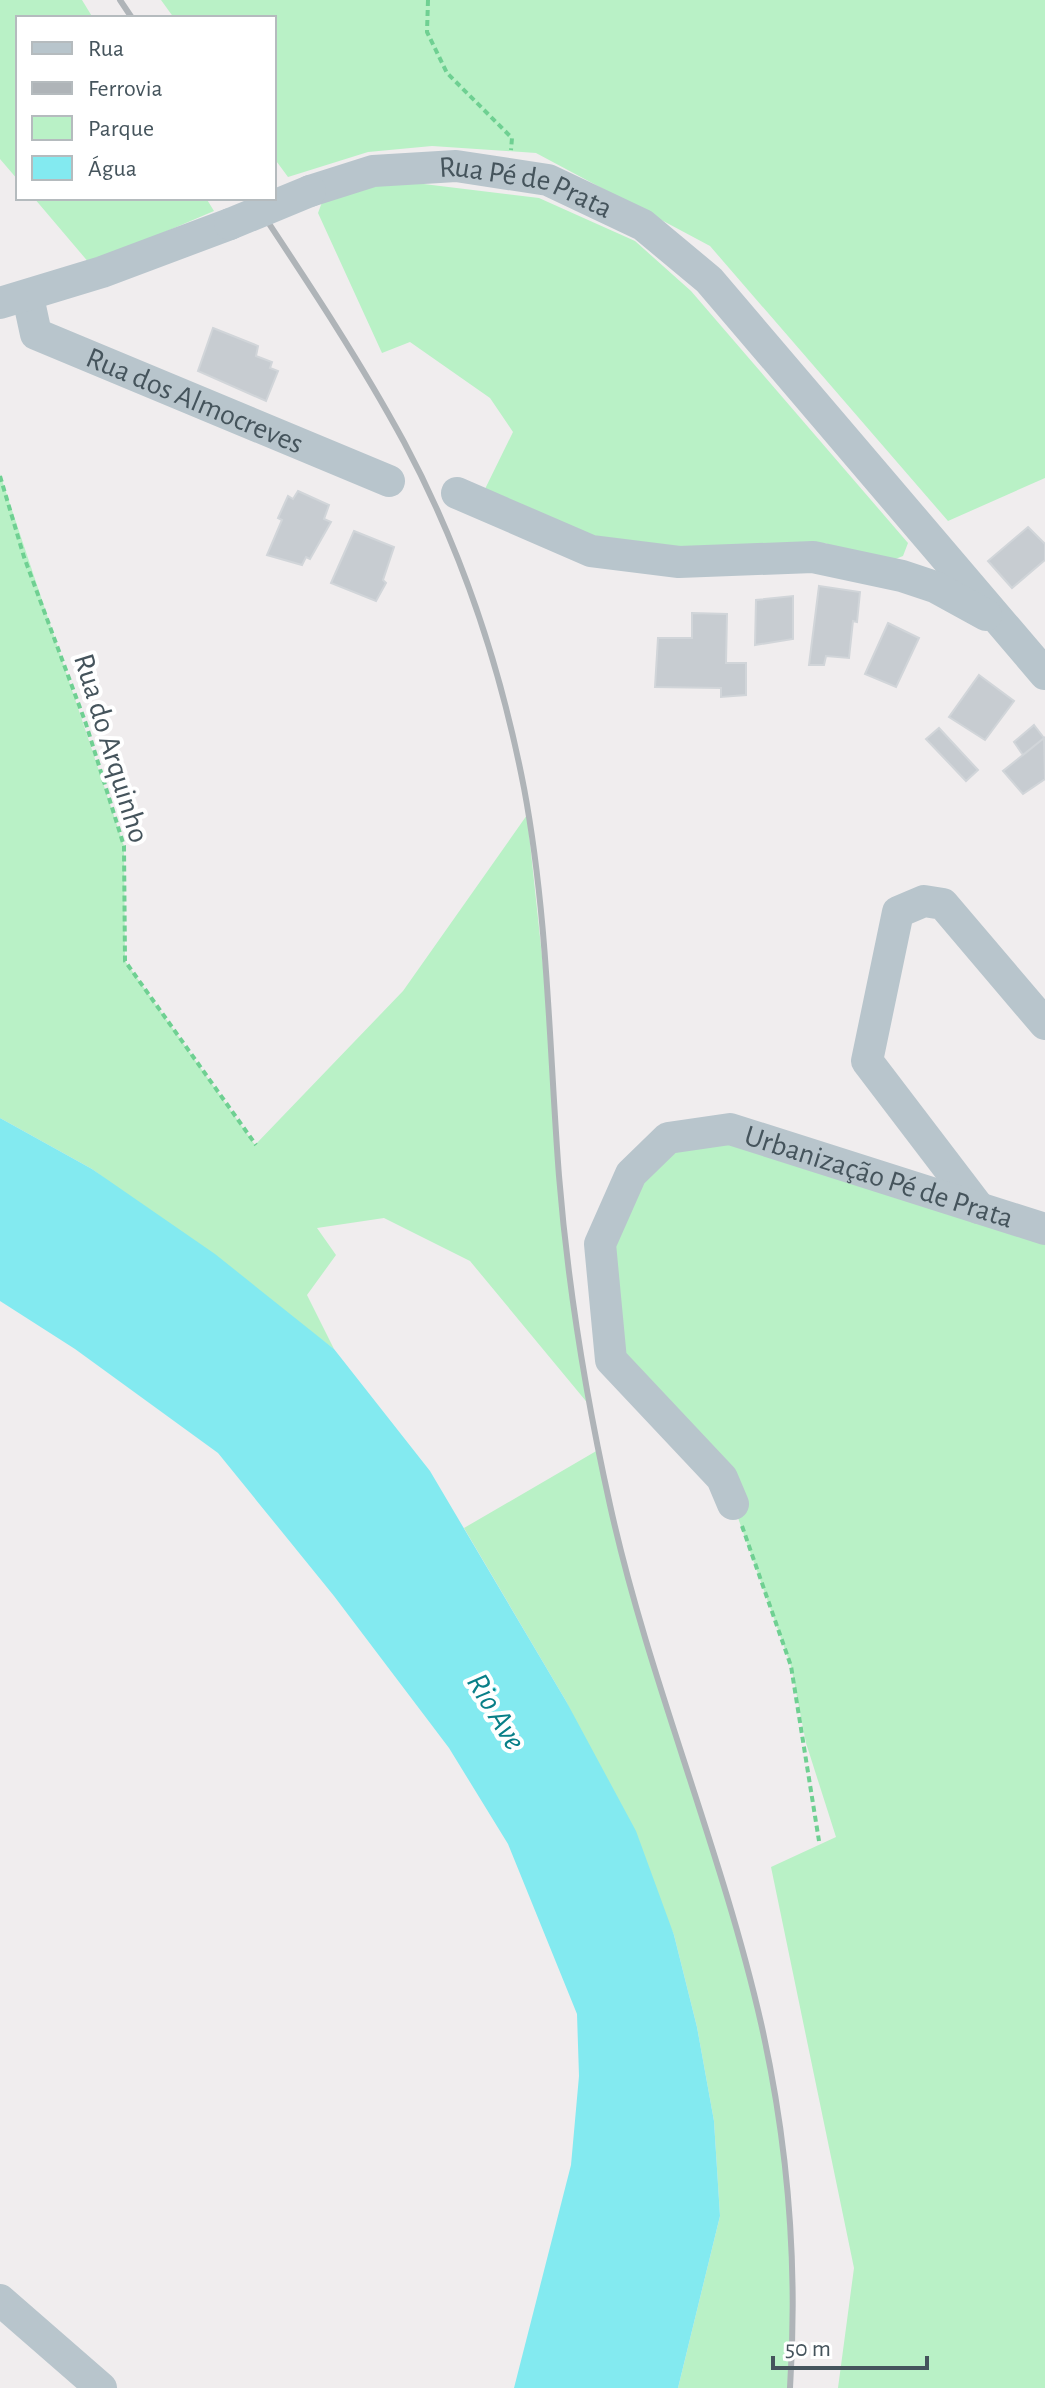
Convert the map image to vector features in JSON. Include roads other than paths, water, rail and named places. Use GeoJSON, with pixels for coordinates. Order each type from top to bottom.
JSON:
{"type":"FeatureCollection","features":[{"type":"Feature","properties":{"kind":"street","name":"Rua Pé de Prata"},"geometry":{"type":"LineString","coordinates":[[14,300],[230,224],[310,191],[373,171],[456,166],[548,180],[643,225],[709,280],[1045,674]]}},
{"type":"Feature","properties":{"kind":"street","name":"Rua dos Almocreves"},"geometry":{"type":"LineString","coordinates":[[14,300],[36,334],[389,481]]}},
{"type":"Feature","properties":{"kind":"street","name":"Rua Pé de Prata"},"geometry":{"type":"LineString","coordinates":[[457,493],[591,551],[679,562],[813,557],[902,576],[935,587],[1003,624]]}},
{"type":"Feature","properties":{"kind":"street"},"geometry":{"type":"LineString","coordinates":[[902,576],[922,565],[930,554],[931,540]]}},
{"type":"Feature","properties":{"kind":"street"},"geometry":{"type":"LineString","coordinates":[[979,1208],[935,1146],[867,1061],[898,912],[924,901],[943,904],[1045,1024]]}},
{"type":"Feature","properties":{"kind":"street","name":"Urbanização Pé de Prata"},"geometry":{"type":"LineString","coordinates":[[733,1504],[722,1478],[611,1360],[600,1244],[631,1174],[668,1138],[730,1129],[1045,1229]]}},
{"type":"Feature","properties":{"kind":"street"},"geometry":{"type":"LineString","coordinates":[[900,1182],[922,1168],[935,1146]]}},
{"type":"Feature","properties":{"kind":"street"},"geometry":{"type":"LineString","coordinates":[[0,2300],[101,2388]]}},
{"type":"Feature","properties":{"kind":"water","name":"Rio Ave"},"geometry":{"type":"Polygon","coordinates":[[[0,1118],[92,1169],[215,1254],[334,1349],[430,1471],[566,1701],[636,1831],[674,1935],[697,2027],[714,2121],[720,2216],[678,2388],[514,2388],[571,2165],[579,2076],[577,2014],[508,1844],[449,1748],[334,1596],[218,1453],[75,1349],[0,1301],[0,1118]]]}},
{"type":"Feature","properties":{"kind":"railway"},"geometry":{"type":"LineString","coordinates":[[120,0],[131,16]]}},
{"type":"Feature","properties":{"kind":"railway"},"geometry":{"type":"LineString","coordinates":[[253,200],[331,318],[425,483],[477,610],[515,743],[538,884],[563,1218],[586,1383],[626,1571],[726,1893],[761,2023],[778,2113],[789,2204],[793,2296],[790,2388]]}}]}
